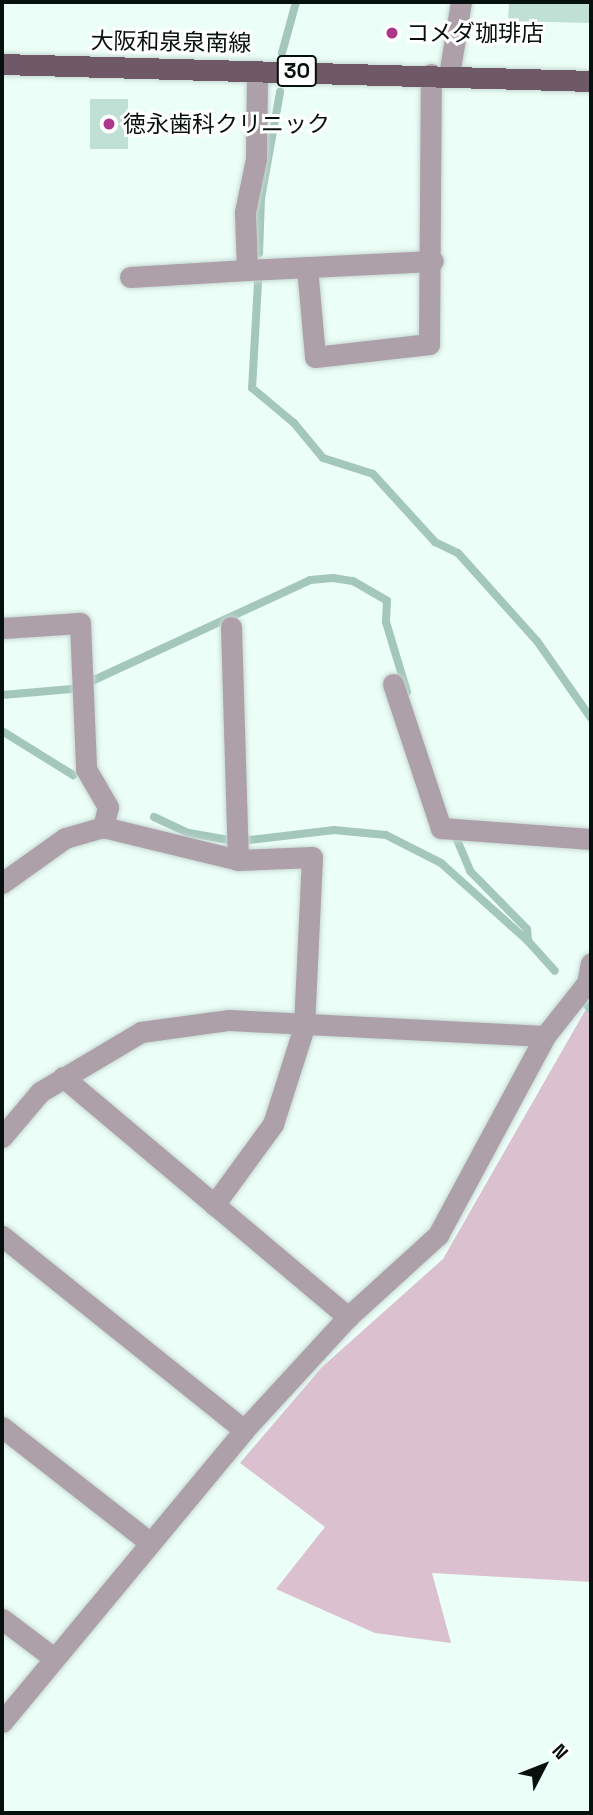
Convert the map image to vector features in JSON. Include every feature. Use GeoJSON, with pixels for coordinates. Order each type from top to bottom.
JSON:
{"type":"FeatureCollection","features":[{"type":"Feature","properties":{"kind":"main road","name":"大阪和泉泉南線"},"geometry":{"type":"LineString","coordinates":[[2,64],[591,81]]}},
{"type":"Feature","properties":{"kind":"street"},"geometry":{"type":"LineString","coordinates":[[307,267],[315,357],[429,344],[440,75],[461,2]]}},
{"type":"Feature","properties":{"kind":"street"},"geometry":{"type":"LineString","coordinates":[[247,270],[245,212],[256,159],[257,71]]}},
{"type":"Feature","properties":{"kind":"street"},"geometry":{"type":"LineString","coordinates":[[130,277],[433,261]]}},
{"type":"Feature","properties":{"kind":"street"},"geometry":{"type":"LineString","coordinates":[[2,628],[80,623],[86,769],[108,807],[103,828]]}},
{"type":"Feature","properties":{"kind":"street"},"geometry":{"type":"LineString","coordinates":[[232,626],[239,860]]}},
{"type":"Feature","properties":{"kind":"street"},"geometry":{"type":"LineString","coordinates":[[393,684],[441,828],[591,839]]}},
{"type":"Feature","properties":{"kind":"street"},"geometry":{"type":"LineString","coordinates":[[2,883],[65,838],[103,828],[239,860],[312,857],[304,1027],[272,1124],[214,1205]]}},
{"type":"Feature","properties":{"kind":"street"},"geometry":{"type":"LineString","coordinates":[[2,1722],[148,1541],[244,1430],[348,1317],[438,1235],[545,1037],[590,978]]}},
{"type":"Feature","properties":{"kind":"street"},"geometry":{"type":"LineString","coordinates":[[2,1137],[40,1092],[141,1032],[229,1020],[304,1027],[545,1037]]}},
{"type":"Feature","properties":{"kind":"street"},"geometry":{"type":"LineString","coordinates":[[62,1077],[348,1317]]}},
{"type":"Feature","properties":{"kind":"street"},"geometry":{"type":"LineString","coordinates":[[2,1236],[244,1430]]}},
{"type":"Feature","properties":{"kind":"street"},"geometry":{"type":"LineString","coordinates":[[2,1427],[148,1541]]}},
{"type":"Feature","properties":{"kind":"street"},"geometry":{"type":"LineString","coordinates":[[2,1619],[54,1658]]}},
{"type":"Feature","properties":{"kind":"shaded area"},"geometry":{"type":"Polygon","coordinates":[[[586,1009],[591,1016],[591,1582],[432,1573],[451,1643],[375,1633],[276,1589],[325,1527],[240,1463],[322,1367],[443,1259],[586,1009]]]}},
{"type":"Feature","properties":{"kind":"building"},"geometry":{"type":"Polygon","coordinates":[[[509,2],[591,2],[591,23],[508,21],[509,2]]]}},
{"type":"Feature","properties":{"kind":"building","name":"徳永歯科クリニック"},"geometry":{"type":"Polygon","coordinates":[[[90,99],[128,99],[128,149],[90,149],[90,99]]]}},
{"type":"Feature","properties":{"kind":"waterway"},"geometry":{"type":"LineString","coordinates":[[282,53],[296,2]]}},
{"type":"Feature","properties":{"kind":"waterway"},"geometry":{"type":"LineString","coordinates":[[259,253],[261,198],[280,92]]}},
{"type":"Feature","properties":{"kind":"waterway"},"geometry":{"type":"LineString","coordinates":[[258,282],[252,388],[294,423],[323,458],[373,474],[435,542],[458,553],[537,641],[591,718]]}},
{"type":"Feature","properties":{"kind":"waterway"},"geometry":{"type":"LineString","coordinates":[[94,680],[310,580],[333,578],[353,581],[387,601],[386,622],[407,692]]}},
{"type":"Feature","properties":{"kind":"waterway"},"geometry":{"type":"LineString","coordinates":[[2,695],[72,689]]}},
{"type":"Feature","properties":{"kind":"waterway"},"geometry":{"type":"LineString","coordinates":[[2,731],[73,775]]}},
{"type":"Feature","properties":{"kind":"waterway"},"geometry":{"type":"LineString","coordinates":[[154,817],[189,833],[227,840]]}},
{"type":"Feature","properties":{"kind":"waterway"},"geometry":{"type":"LineString","coordinates":[[249,840],[334,830],[386,835],[441,863],[528,941]]}},
{"type":"Feature","properties":{"kind":"waterway"},"geometry":{"type":"LineString","coordinates":[[455,835],[470,871],[527,929],[528,941],[555,971]]}},
{"type":"Feature","properties":{"kind":"waterway"},"geometry":{"type":"LineString","coordinates":[[586,1004],[591,1010]]}},
{"type":"Feature","properties":{"kind":"place","name":"コメダ珈琲店"},"geometry":{"type":"Point","coordinates":[392,33]}},
{"type":"Feature","properties":{"kind":"place","name":"徳永歯科クリニック"},"geometry":{"type":"Point","coordinates":[109,124]}}]}
